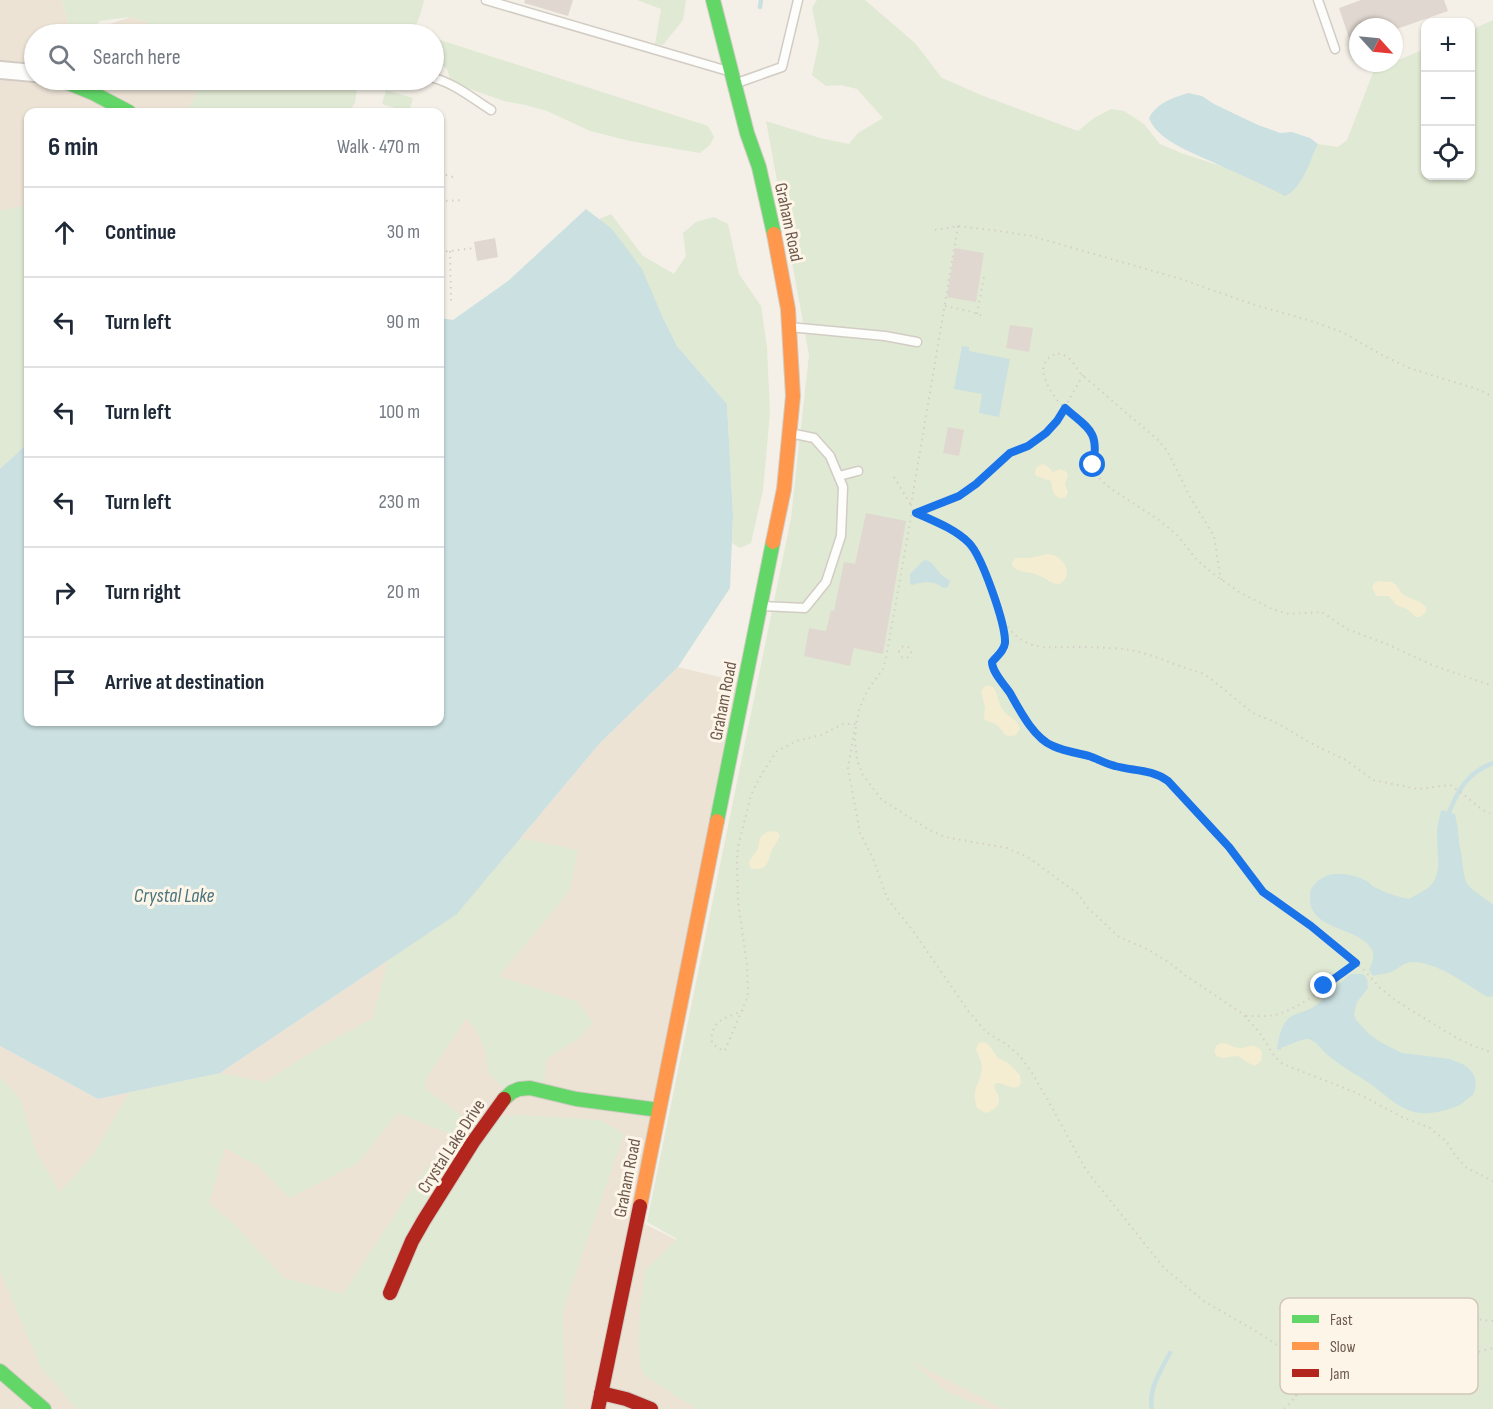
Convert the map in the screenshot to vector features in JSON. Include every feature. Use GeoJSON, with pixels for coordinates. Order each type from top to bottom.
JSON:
{"type":"FeatureCollection","features":[{"type":"Feature","properties":{"kind":"main road","name":"Graham Road"},"geometry":{"type":"LineString","coordinates":[[598,1409],[784,489],[790,433],[793,396],[788,309],[759,167],[747,133],[713,0]]}},
{"type":"Feature","properties":{"kind":"main road"},"geometry":{"type":"LineString","coordinates":[[86,90],[121,108]]}},
{"type":"Feature","properties":{"kind":"main road","name":"Crystal Lake Drive"},"geometry":{"type":"LineString","coordinates":[[390,1293],[412,1241],[424,1220],[473,1142],[502,1101],[512,1092],[530,1088],[576,1099],[659,1110]]}},
{"type":"Feature","properties":{"kind":"main road"},"geometry":{"type":"LineString","coordinates":[[0,1371],[44,1409]]}},
{"type":"Feature","properties":{"kind":"main road"},"geometry":{"type":"LineString","coordinates":[[601,1393],[626,1399],[651,1409]]}},
{"type":"Feature","properties":{"kind":"street"},"geometry":{"type":"LineString","coordinates":[[0,70],[24,72]]}},
{"type":"Feature","properties":{"kind":"lane"},"geometry":{"type":"LineString","coordinates":[[486,0],[733,78],[782,67],[798,0]]}},
{"type":"Feature","properties":{"kind":"lane"},"geometry":{"type":"LineString","coordinates":[[1320,1],[1335,49]]}},
{"type":"Feature","properties":{"kind":"lane"},"geometry":{"type":"LineString","coordinates":[[444,81],[490,110]]}},
{"type":"Feature","properties":{"kind":"lane"},"geometry":{"type":"LineString","coordinates":[[789,327],[885,336],[917,342]]}},
{"type":"Feature","properties":{"kind":"lane"},"geometry":{"type":"LineString","coordinates":[[760,606],[805,608],[826,582],[841,536],[843,487],[830,456],[814,438],[790,433]]}},
{"type":"Feature","properties":{"kind":"lane"},"geometry":{"type":"LineString","coordinates":[[839,476],[858,471]]}},
{"type":"Feature","properties":{"kind":"path"},"geometry":{"type":"LineString","coordinates":[[444,174],[453,177]]}},
{"type":"Feature","properties":{"kind":"path"},"geometry":{"type":"LineString","coordinates":[[444,201],[464,200]]}},
{"type":"Feature","properties":{"kind":"path"},"geometry":{"type":"LineString","coordinates":[[911,505],[958,226]]}},
{"type":"Feature","properties":{"kind":"path"},"geometry":{"type":"LineString","coordinates":[[935,230],[958,226],[1031,236],[1181,279],[1342,332],[1409,368],[1480,390],[1493,397]]}},
{"type":"Feature","properties":{"kind":"path"},"geometry":{"type":"LineString","coordinates":[[444,252],[475,248]]}},
{"type":"Feature","properties":{"kind":"path"},"geometry":{"type":"LineString","coordinates":[[450,251],[451,301]]}},
{"type":"Feature","properties":{"kind":"path"},"geometry":{"type":"LineString","coordinates":[[977,314],[984,276]]}},
{"type":"Feature","properties":{"kind":"path"},"geometry":{"type":"LineString","coordinates":[[945,306],[983,316]]}},
{"type":"Feature","properties":{"kind":"path"},"geometry":{"type":"LineString","coordinates":[[1222,580],[1214,536],[1190,497],[1168,452],[1158,440],[1083,375],[1071,360],[1056,353],[1046,360],[1043,369],[1044,376],[1053,394],[1090,431],[1096,445],[1093,469],[1102,481],[1167,526],[1204,567],[1222,580],[1248,597],[1272,609],[1289,614],[1322,612],[1347,629],[1432,665],[1493,686]]}},
{"type":"Feature","properties":{"kind":"path"},"geometry":{"type":"LineString","coordinates":[[1083,375],[1057,421],[1046,433],[1028,446],[1010,453],[959,496],[916,513],[912,512],[886,658],[883,669],[867,691],[860,707],[849,760],[849,775],[860,833],[873,858],[887,898],[969,1012],[986,1032],[1020,1056],[1049,1102],[1086,1170],[1164,1268],[1215,1310],[1259,1333],[1280,1347]]}},
{"type":"Feature","properties":{"kind":"path"},"geometry":{"type":"LineString","coordinates":[[894,477],[912,510],[962,536],[976,551],[989,581],[1004,629],[1004,648],[992,662],[992,669],[1042,740],[1056,748],[1091,757],[1115,767],[1162,777],[1176,789],[1229,847],[1263,892],[1325,937],[1365,971],[1388,995],[1438,1028],[1471,1045],[1493,1053]]}},
{"type":"Feature","properties":{"kind":"path"},"geometry":{"type":"LineString","coordinates":[[1001,618],[1021,640],[1041,648],[1129,650],[1204,674],[1253,713],[1277,723],[1337,756],[1373,780],[1418,789],[1451,786],[1481,809],[1493,815]]}},
{"type":"Feature","properties":{"kind":"path"},"geometry":{"type":"LineString","coordinates":[[902,646],[908,646],[910,649],[911,653],[907,658],[903,658],[898,651],[902,646]]}},
{"type":"Feature","properties":{"kind":"path"},"geometry":{"type":"LineString","coordinates":[[743,1010],[721,1019],[713,1028],[711,1040],[718,1049],[725,1050],[743,1010],[748,996],[747,965],[738,901],[737,861],[751,795],[777,752],[786,746],[821,735],[843,724],[856,724]]}},
{"type":"Feature","properties":{"kind":"path"},"geometry":{"type":"LineString","coordinates":[[856,724],[857,760],[863,775],[882,800],[928,830],[940,835],[1008,848],[1028,857],[1078,894],[1088,908],[1119,937],[1149,950],[1244,1016],[1283,1064],[1358,1093],[1402,1117],[1430,1128],[1446,1142],[1467,1168],[1493,1181]]}},
{"type":"Feature","properties":{"kind":"path"},"geometry":{"type":"LineString","coordinates":[[1244,1016],[1272,1015],[1292,1008],[1356,963]]}},
{"type":"Feature","properties":{"kind":"path"},"geometry":{"type":"LineString","coordinates":[[1478,1320],[1493,1321]]}},
{"type":"Feature","properties":{"kind":"path"},"geometry":{"type":"LineString","coordinates":[[1478,1352],[1493,1348]]}},
{"type":"Feature","properties":{"kind":"path"},"geometry":{"type":"LineString","coordinates":[[1284,1409],[1298,1394]]}},
{"type":"Feature","properties":{"kind":"shaded area"},"geometry":{"type":"Polygon","coordinates":[[[0,0],[62,0],[69,24],[24,24],[24,90],[197,90],[190,108],[24,108],[24,447],[0,469],[0,0]]]}},
{"type":"Feature","properties":{"kind":"shaded area"},"geometry":{"type":"Polygon","coordinates":[[[130,17],[148,24],[110,24],[130,17]]]}},
{"type":"Feature","properties":{"kind":"shaded area"},"geometry":{"type":"Polygon","coordinates":[[[678,667],[745,683],[637,1220],[1004,1409],[0,1409],[0,1046],[98,1099],[220,1073],[457,914],[599,744],[678,667]]]}},
{"type":"Feature","properties":{"kind":"green space"},"geometry":{"type":"Polygon","coordinates":[[[62,0],[424,0],[417,24],[148,24],[130,17],[100,21],[97,24],[69,24],[62,0]]]}},
{"type":"Feature","properties":{"kind":"green space"},"geometry":{"type":"Polygon","coordinates":[[[637,0],[686,0],[683,20],[663,45],[655,44],[661,9],[637,0]]]}},
{"type":"Feature","properties":{"kind":"green space"},"geometry":{"type":"Polygon","coordinates":[[[817,0],[865,0],[915,43],[942,78],[1078,131],[1094,118],[1111,109],[1124,111],[1144,124],[1160,144],[1227,168],[1271,189],[1303,177],[1318,144],[1338,147],[1347,140],[1373,72],[1403,72],[1403,58],[1421,51],[1421,180],[1475,180],[1475,28],[1493,20],[1493,1409],[1004,1409],[909,1360],[947,1392],[990,1409],[697,1409],[645,1376],[641,1366],[638,1339],[645,1270],[677,1239],[647,1222],[791,518],[809,355],[766,121],[820,138],[849,144],[858,133],[883,118],[857,89],[841,85],[826,86],[812,75],[819,42],[812,8],[817,0]]]}},
{"type":"Feature","properties":{"kind":"green space"},"geometry":{"type":"Polygon","coordinates":[[[444,41],[708,126],[714,137],[710,145],[700,153],[630,141],[590,131],[547,111],[504,101],[464,87],[450,79],[444,67],[444,41]]]}},
{"type":"Feature","properties":{"kind":"green space"},"geometry":{"type":"Polygon","coordinates":[[[197,90],[357,90],[355,103],[352,108],[190,108],[197,90]]]}},
{"type":"Feature","properties":{"kind":"green space"},"geometry":{"type":"Polygon","coordinates":[[[386,90],[413,98],[410,108],[396,108],[382,104],[386,90]]]}},
{"type":"Feature","properties":{"kind":"green space"},"geometry":{"type":"Polygon","coordinates":[[[24,206],[24,447],[0,469],[0,211],[24,206]]]}},
{"type":"Feature","properties":{"kind":"green space"},"geometry":{"type":"Polygon","coordinates":[[[611,214],[643,256],[674,274],[686,256],[683,233],[696,222],[714,217],[728,224],[739,274],[761,306],[767,347],[770,413],[763,490],[751,543],[740,548],[732,543],[733,514],[727,404],[677,346],[663,318],[599,219],[611,214]]]}},
{"type":"Feature","properties":{"kind":"green space"},"geometry":{"type":"Polygon","coordinates":[[[520,838],[578,850],[569,892],[499,976],[578,1002],[593,1023],[578,1039],[546,1059],[545,1081],[504,1089],[489,1073],[486,1054],[478,1033],[466,1018],[426,1079],[424,1088],[466,1118],[523,1115],[601,1120],[624,1134],[563,1310],[565,1409],[77,1409],[41,1368],[0,1271],[0,1077],[21,1100],[36,1152],[60,1192],[95,1152],[129,1093],[220,1073],[265,1082],[313,1051],[373,1018],[388,960],[457,914],[520,838]],[[398,1113],[358,1163],[289,1198],[258,1166],[225,1148],[209,1203],[236,1226],[284,1278],[343,1294],[419,1178],[452,1135],[398,1113]]]}},
{"type":"Feature","properties":{"kind":"sand"},"geometry":{"type":"Polygon","coordinates":[[[1043,464],[1053,472],[1060,469],[1068,474],[1065,484],[1068,492],[1065,498],[1055,495],[1051,481],[1036,476],[1036,468],[1043,464]]]}},
{"type":"Feature","properties":{"kind":"sand"},"geometry":{"type":"Polygon","coordinates":[[[1047,554],[1062,561],[1067,570],[1067,575],[1059,584],[1036,574],[1018,570],[1012,565],[1016,558],[1047,554]]]}},
{"type":"Feature","properties":{"kind":"sand"},"geometry":{"type":"Polygon","coordinates":[[[1378,581],[1392,582],[1402,594],[1426,607],[1426,612],[1416,617],[1407,609],[1396,605],[1389,596],[1376,596],[1372,587],[1378,581]]]}},
{"type":"Feature","properties":{"kind":"sand"},"geometry":{"type":"Polygon","coordinates":[[[986,685],[993,687],[1003,710],[1019,725],[1020,728],[1016,735],[1007,735],[996,725],[984,719],[985,708],[981,691],[986,685]]]}},
{"type":"Feature","properties":{"kind":"sand"},"geometry":{"type":"Polygon","coordinates":[[[770,831],[778,832],[780,836],[768,862],[762,868],[752,869],[749,862],[757,850],[761,837],[770,831]]]}},
{"type":"Feature","properties":{"kind":"sand"},"geometry":{"type":"Polygon","coordinates":[[[979,1043],[988,1044],[998,1058],[1008,1063],[1020,1075],[1021,1082],[1014,1088],[996,1083],[994,1087],[999,1098],[998,1104],[992,1111],[986,1113],[977,1108],[975,1101],[975,1091],[982,1068],[976,1049],[979,1043]]]}},
{"type":"Feature","properties":{"kind":"sand"},"geometry":{"type":"Polygon","coordinates":[[[1221,1043],[1240,1048],[1256,1046],[1262,1052],[1261,1061],[1255,1066],[1238,1056],[1223,1058],[1218,1056],[1215,1054],[1215,1048],[1221,1043]]]}},
{"type":"Feature","properties":{"kind":"water"},"geometry":{"type":"Polygon","coordinates":[[[1188,93],[1202,96],[1258,125],[1280,133],[1292,132],[1310,138],[1318,144],[1297,187],[1285,196],[1180,147],[1161,134],[1149,118],[1152,113],[1166,102],[1188,93]]]}},
{"type":"Feature","properties":{"kind":"water","name":"Crystal Lake"},"geometry":{"type":"Polygon","coordinates":[[[586,209],[612,229],[642,269],[677,346],[727,404],[733,515],[730,588],[678,667],[599,744],[457,914],[220,1073],[98,1099],[0,1046],[0,469],[24,447],[24,726],[444,726],[444,319],[453,320],[508,281],[586,209]]]}},
{"type":"Feature","properties":{"kind":"water"},"geometry":{"type":"Polygon","coordinates":[[[962,346],[969,347],[969,351],[1010,359],[999,417],[979,413],[982,394],[954,389],[962,346]]]}},
{"type":"Feature","properties":{"kind":"water"},"geometry":{"type":"Polygon","coordinates":[[[924,560],[932,564],[950,581],[948,587],[943,588],[928,582],[910,584],[910,574],[924,560]]]}},
{"type":"Feature","properties":{"kind":"water"},"geometry":{"type":"Polygon","coordinates":[[[1441,810],[1455,814],[1466,882],[1493,905],[1493,996],[1488,997],[1452,975],[1422,963],[1409,962],[1391,972],[1373,976],[1369,970],[1373,956],[1371,948],[1364,941],[1325,922],[1312,908],[1311,890],[1320,879],[1333,874],[1354,876],[1382,891],[1409,899],[1427,889],[1437,872],[1437,830],[1441,810]]]}},
{"type":"Feature","properties":{"kind":"water"},"geometry":{"type":"Polygon","coordinates":[[[1351,974],[1363,974],[1367,979],[1368,988],[1357,1002],[1354,1014],[1356,1020],[1369,1034],[1402,1053],[1450,1059],[1462,1064],[1474,1075],[1476,1083],[1472,1096],[1461,1104],[1446,1110],[1430,1113],[1412,1111],[1397,1104],[1339,1064],[1312,1040],[1302,1040],[1282,1047],[1281,1050],[1277,1049],[1286,1021],[1295,1014],[1315,1006],[1351,974]]]}},
{"type":"Feature","properties":{"kind":"building"},"geometry":{"type":"Polygon","coordinates":[[[525,0],[573,0],[568,16],[524,3],[525,0]]]}},
{"type":"Feature","properties":{"kind":"building"},"geometry":{"type":"Polygon","coordinates":[[[1361,0],[1444,0],[1448,11],[1421,18],[1421,20],[1403,27],[1403,18],[1349,18],[1349,38],[1339,8],[1361,0]]]}},
{"type":"Feature","properties":{"kind":"building"},"geometry":{"type":"Polygon","coordinates":[[[495,238],[498,257],[477,261],[474,242],[495,238]]]}},
{"type":"Feature","properties":{"kind":"building"},"geometry":{"type":"Polygon","coordinates":[[[955,248],[984,253],[976,302],[947,297],[955,248]]]}},
{"type":"Feature","properties":{"kind":"building"},"geometry":{"type":"Polygon","coordinates":[[[1010,325],[1033,328],[1029,352],[1006,348],[1010,325]]]}},
{"type":"Feature","properties":{"kind":"building"},"geometry":{"type":"Polygon","coordinates":[[[948,427],[964,430],[959,456],[943,453],[948,427]]]}},
{"type":"Feature","properties":{"kind":"building"},"geometry":{"type":"Polygon","coordinates":[[[866,513],[906,521],[883,654],[854,648],[850,666],[804,656],[809,628],[826,631],[831,610],[834,611],[844,562],[855,564],[866,513]]]}},
{"type":"Feature","properties":{"kind":"waterway"},"geometry":{"type":"LineString","coordinates":[[760,7],[761,0]]}},
{"type":"Feature","properties":{"kind":"waterway"},"geometry":{"type":"LineString","coordinates":[[1447,817],[1455,799],[1469,778],[1493,763]]}},
{"type":"Feature","properties":{"kind":"waterway"},"geometry":{"type":"LineString","coordinates":[[1152,1409],[1154,1387],[1170,1353]]}},
{"type":"Feature","properties":{"kind":"traffic: fast"},"geometry":{"type":"LineString","coordinates":[[713,0],[747,133],[759,167],[774,234]]}},
{"type":"Feature","properties":{"kind":"traffic: fast"},"geometry":{"type":"LineString","coordinates":[[86,90],[121,108]]}},
{"type":"Feature","properties":{"kind":"traffic: fast"},"geometry":{"type":"LineString","coordinates":[[717,821],[773,542]]}},
{"type":"Feature","properties":{"kind":"traffic: fast"},"geometry":{"type":"LineString","coordinates":[[504,1099],[519,1089],[530,1088],[576,1099],[659,1110]]}},
{"type":"Feature","properties":{"kind":"traffic: fast"},"geometry":{"type":"LineString","coordinates":[[0,1371],[44,1409]]}},
{"type":"Feature","properties":{"kind":"traffic: slow"},"geometry":{"type":"LineString","coordinates":[[773,542],[784,489],[793,396],[788,309],[774,234]]}},
{"type":"Feature","properties":{"kind":"traffic: slow"},"geometry":{"type":"LineString","coordinates":[[640,1206],[717,821]]}},
{"type":"Feature","properties":{"kind":"traffic: jam"},"geometry":{"type":"LineString","coordinates":[[390,1293],[412,1241],[424,1220],[473,1142],[504,1099]]}},
{"type":"Feature","properties":{"kind":"traffic: jam"},"geometry":{"type":"LineString","coordinates":[[598,1409],[640,1206]]}},
{"type":"Feature","properties":{"kind":"traffic: jam"},"geometry":{"type":"LineString","coordinates":[[601,1393],[626,1399],[651,1409]]}},
{"type":"Feature","properties":{"kind":"route"},"geometry":{"type":"LineString","coordinates":[[1093,465],[1096,445],[1094,438],[1084,424],[1065,408],[1046,433],[1021,450],[1010,453],[959,496],[916,513],[962,536],[976,551],[989,581],[1005,636],[1004,648],[992,662],[992,669],[1006,686],[1036,734],[1056,748],[1091,757],[1115,767],[1158,775],[1168,781],[1229,847],[1263,892],[1311,926],[1356,963],[1324,986]]}}]}
